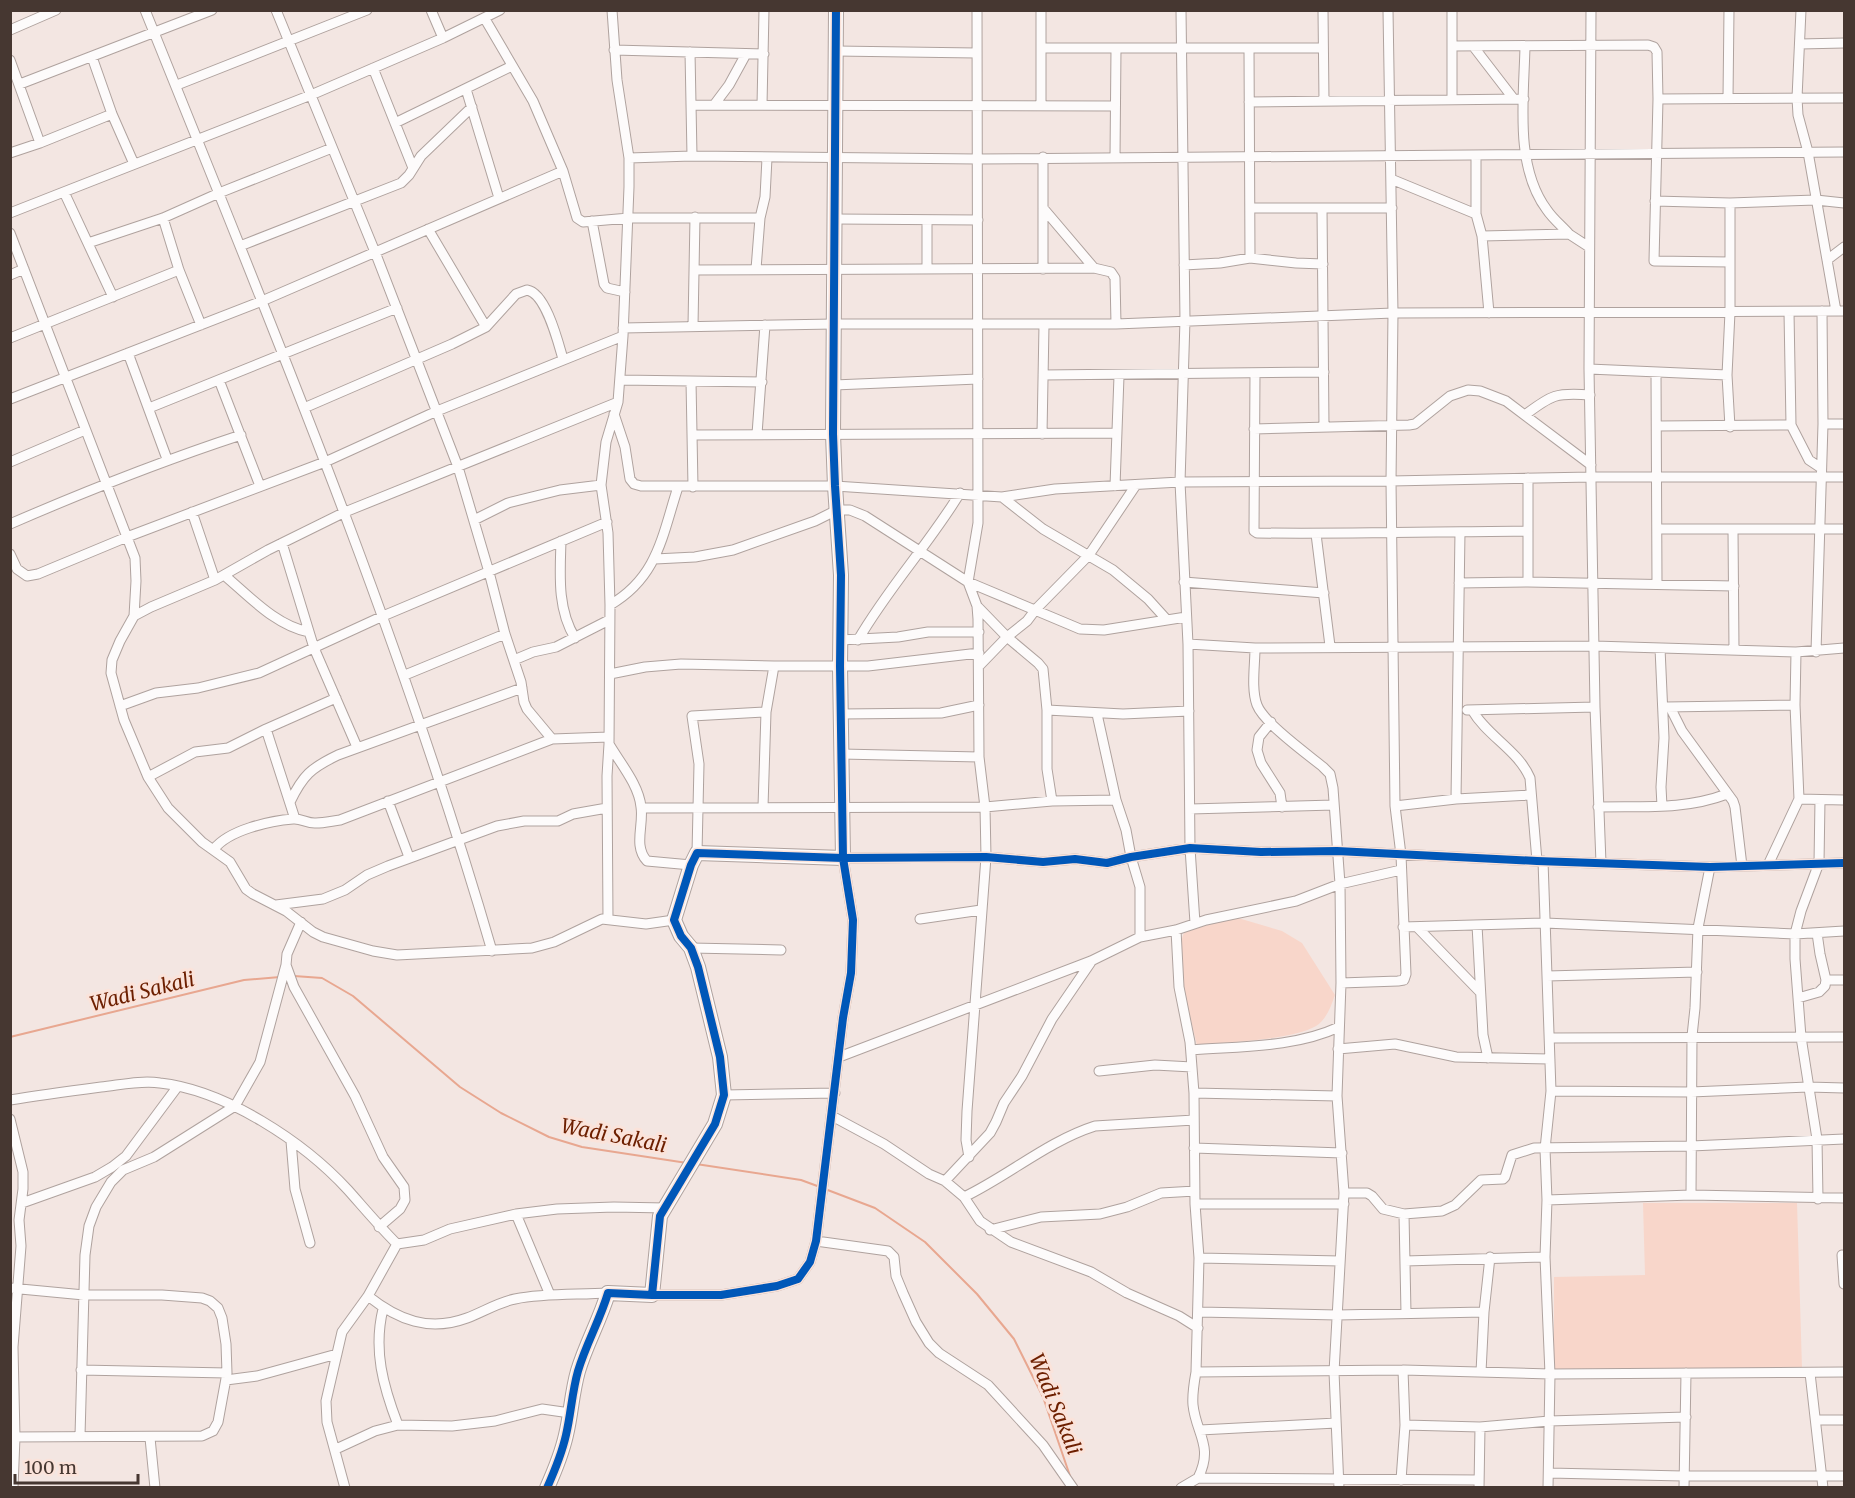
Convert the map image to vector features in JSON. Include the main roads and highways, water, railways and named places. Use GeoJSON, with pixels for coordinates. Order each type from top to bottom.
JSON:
{"type":"FeatureCollection","features":[{"type":"Feature","properties":{"kind":"waterway","name":"Wadi Sakali"},"geometry":{"type":"LineString","coordinates":[[294,976],[322,978],[353,996],[460,1087],[501,1113],[549,1137],[582,1147],[687,1163]]}},
{"type":"Feature","properties":{"kind":"waterway","name":"Wadi Sakali"},"geometry":{"type":"LineString","coordinates":[[10,1037],[244,980],[280,977]]}},
{"type":"Feature","properties":{"kind":"waterway","name":"Wadi Sakali"},"geometry":{"type":"LineString","coordinates":[[696,1164],[801,1180],[820,1187]]}},
{"type":"Feature","properties":{"kind":"waterway","name":"Wadi Sakali"},"geometry":{"type":"LineString","coordinates":[[825,1189],[875,1208],[925,1242],[977,1294],[1014,1339],[1043,1397],[1070,1476]]}}]}
